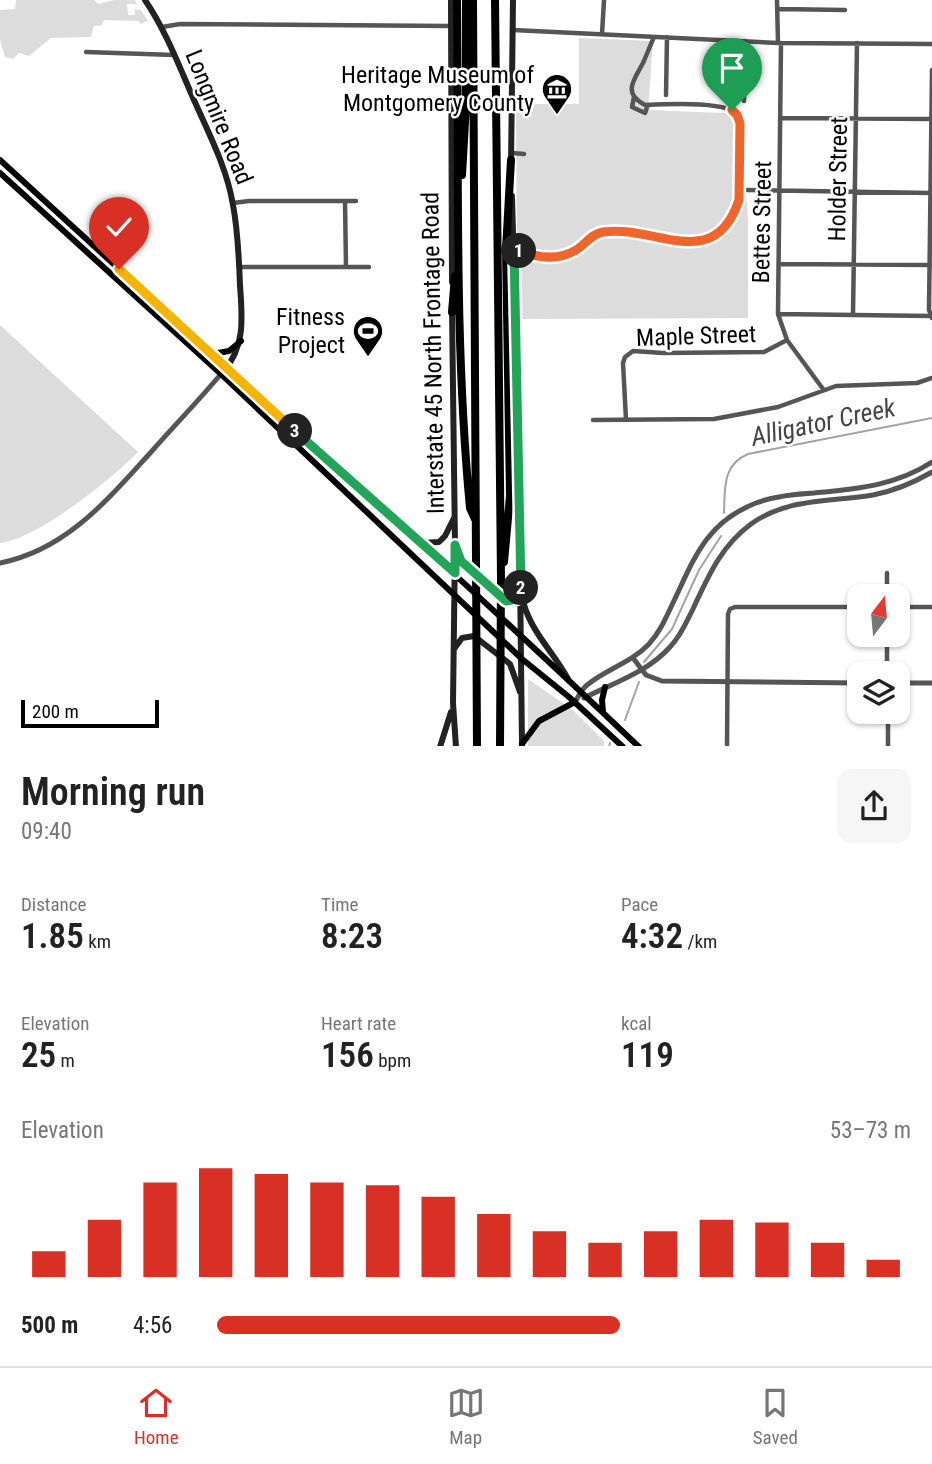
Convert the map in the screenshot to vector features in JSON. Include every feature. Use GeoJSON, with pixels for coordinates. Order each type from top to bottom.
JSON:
{"type":"FeatureCollection","features":[{"type":"Feature","properties":{"kind":"highway"},"geometry":{"type":"LineString","coordinates":[[457,0],[465,457],[470,508],[477,521]]}},
{"type":"Feature","properties":{"kind":"highway"},"geometry":{"type":"LineString","coordinates":[[452,312],[466,105],[466,0]]}},
{"type":"Feature","properties":{"kind":"highway"},"geometry":{"type":"LineString","coordinates":[[473,0],[477,746]]}},
{"type":"Feature","properties":{"kind":"highway"},"geometry":{"type":"LineString","coordinates":[[495,0],[501,578],[500,746]]}},
{"type":"Feature","properties":{"kind":"highway"},"geometry":{"type":"LineString","coordinates":[[501,578],[515,494],[507,339],[507,218],[512,156]]}},
{"type":"Feature","properties":{"kind":"highway"},"geometry":{"type":"LineString","coordinates":[[497,264],[515,494]]}},
{"type":"Feature","properties":{"kind":"main road","name":"Longmire Road"},"geometry":{"type":"LineString","coordinates":[[145,0],[162,27],[219,158],[233,203],[243,323],[241,341],[227,368],[220,374]]}},
{"type":"Feature","properties":{"kind":"main road","name":"Interstate 45 North Frontage Road"},"geometry":{"type":"LineString","coordinates":[[451,0],[455,545],[453,703],[456,746]]}},
{"type":"Feature","properties":{"kind":"main road"},"geometry":{"type":"LineString","coordinates":[[513,0],[515,494],[521,594],[522,745]]}},
{"type":"Feature","properties":{"kind":"main road"},"geometry":{"type":"LineString","coordinates":[[0,160],[374,503],[455,573],[638,746]]}},
{"type":"Feature","properties":{"kind":"main road"},"geometry":{"type":"LineString","coordinates":[[0,173],[220,374],[522,659],[575,702],[622,746]]}},
{"type":"Feature","properties":{"kind":"main road"},"geometry":{"type":"LineString","coordinates":[[45,214],[53,214],[80,238],[91,243]]}},
{"type":"Feature","properties":{"kind":"main road"},"geometry":{"type":"LineString","coordinates":[[212,354],[229,351],[241,341]]}},
{"type":"Feature","properties":{"kind":"main road"},"geometry":{"type":"LineString","coordinates":[[421,543],[439,542],[446,536],[454,516]]}},
{"type":"Feature","properties":{"kind":"main road"},"geometry":{"type":"LineString","coordinates":[[455,545],[461,561],[506,601],[517,599],[521,594]]}},
{"type":"Feature","properties":{"kind":"main road"},"geometry":{"type":"LineString","coordinates":[[521,594],[534,630],[569,681]]}},
{"type":"Feature","properties":{"kind":"main road"},"geometry":{"type":"LineString","coordinates":[[454,649],[462,638],[474,636],[510,664],[522,697]]}},
{"type":"Feature","properties":{"kind":"main road"},"geometry":{"type":"LineString","coordinates":[[604,713],[601,700],[606,687]]}},
{"type":"Feature","properties":{"kind":"main road"},"geometry":{"type":"LineString","coordinates":[[522,745],[539,721],[575,702]]}},
{"type":"Feature","properties":{"kind":"main road"},"geometry":{"type":"LineString","coordinates":[[440,746],[453,703]]}},
{"type":"Feature","properties":{"kind":"street"},"geometry":{"type":"LineString","coordinates":[[602,34],[604,0]]}},
{"type":"Feature","properties":{"kind":"street","name":"Bettes Street"},"geometry":{"type":"LineString","coordinates":[[777,0],[780,43],[778,314],[788,340],[823,389]]}},
{"type":"Feature","properties":{"kind":"street"},"geometry":{"type":"LineString","coordinates":[[778,9],[845,10]]}},
{"type":"Feature","properties":{"kind":"street"},"geometry":{"type":"LineString","coordinates":[[162,27],[180,24],[450,26]]}},
{"type":"Feature","properties":{"kind":"street"},"geometry":{"type":"LineString","coordinates":[[512,30],[780,43],[932,44]]}},
{"type":"Feature","properties":{"kind":"street"},"geometry":{"type":"LineString","coordinates":[[648,104],[645,113],[632,107],[632,82],[654,37]]}},
{"type":"Feature","properties":{"kind":"street"},"geometry":{"type":"LineString","coordinates":[[666,95],[667,37]]}},
{"type":"Feature","properties":{"kind":"street"},"geometry":{"type":"LineString","coordinates":[[744,101],[745,41]]}},
{"type":"Feature","properties":{"kind":"street","name":"Holder Street"},"geometry":{"type":"LineString","coordinates":[[853,315],[857,43]]}},
{"type":"Feature","properties":{"kind":"street"},"geometry":{"type":"LineString","coordinates":[[86,52],[174,55]]}},
{"type":"Feature","properties":{"kind":"street"},"geometry":{"type":"LineString","coordinates":[[778,314],[932,317],[932,70]]}},
{"type":"Feature","properties":{"kind":"street"},"geometry":{"type":"LineString","coordinates":[[514,250],[542,258],[559,257],[576,250],[598,233],[607,231],[686,243],[709,238],[725,226],[739,200],[741,133],[737,115],[720,106],[648,104],[634,97]]}},
{"type":"Feature","properties":{"kind":"street"},"geometry":{"type":"LineString","coordinates":[[780,118],[932,119]]}},
{"type":"Feature","properties":{"kind":"street"},"geometry":{"type":"LineString","coordinates":[[512,156],[524,154]]}},
{"type":"Feature","properties":{"kind":"street"},"geometry":{"type":"LineString","coordinates":[[747,190],[931,193]]}},
{"type":"Feature","properties":{"kind":"street"},"geometry":{"type":"LineString","coordinates":[[345,201],[346,267]]}},
{"type":"Feature","properties":{"kind":"street"},"geometry":{"type":"LineString","coordinates":[[233,203],[356,201]]}},
{"type":"Feature","properties":{"kind":"street"},"geometry":{"type":"LineString","coordinates":[[779,264],[931,265]]}},
{"type":"Feature","properties":{"kind":"street"},"geometry":{"type":"LineString","coordinates":[[239,267],[369,267]]}},
{"type":"Feature","properties":{"kind":"street","name":"Maple Street"},"geometry":{"type":"LineString","coordinates":[[626,420],[623,363],[625,357],[633,351],[764,352],[788,340]]}},
{"type":"Feature","properties":{"kind":"street"},"geometry":{"type":"LineString","coordinates":[[0,563],[46,547],[82,523],[108,499],[220,374]]}},
{"type":"Feature","properties":{"kind":"street"},"geometry":{"type":"LineString","coordinates":[[593,420],[714,419],[778,407],[823,389],[853,383],[917,383],[932,377]]}},
{"type":"Feature","properties":{"kind":"street"},"geometry":{"type":"LineString","coordinates":[[584,694],[586,686],[633,658],[660,630],[696,554],[723,524],[756,503],[894,481],[931,463]]}},
{"type":"Feature","properties":{"kind":"street"},"geometry":{"type":"LineString","coordinates":[[911,483],[912,478],[926,470],[931,463]]}},
{"type":"Feature","properties":{"kind":"street"},"geometry":{"type":"LineString","coordinates":[[575,702],[584,694],[641,670],[662,655],[676,640],[713,565],[735,536],[757,520],[785,507],[897,489],[932,472]]}},
{"type":"Feature","properties":{"kind":"street"},"geometry":{"type":"LineString","coordinates":[[894,481],[897,489]]}},
{"type":"Feature","properties":{"kind":"street"},"geometry":{"type":"LineString","coordinates":[[849,490],[850,498]]}},
{"type":"Feature","properties":{"kind":"street"},"geometry":{"type":"LineString","coordinates":[[781,497],[785,507]]}},
{"type":"Feature","properties":{"kind":"street"},"geometry":{"type":"LineString","coordinates":[[723,524],[735,536]]}},
{"type":"Feature","properties":{"kind":"street"},"geometry":{"type":"LineString","coordinates":[[887,573],[887,584]]}},
{"type":"Feature","properties":{"kind":"street"},"geometry":{"type":"LineString","coordinates":[[727,746],[730,609],[847,607]]}},
{"type":"Feature","properties":{"kind":"street"},"geometry":{"type":"LineString","coordinates":[[910,607],[932,607]]}},
{"type":"Feature","properties":{"kind":"street"},"geometry":{"type":"LineString","coordinates":[[633,658],[651,679],[662,681],[847,683]]}},
{"type":"Feature","properties":{"kind":"street"},"geometry":{"type":"LineString","coordinates":[[910,683],[932,683]]}},
{"type":"Feature","properties":{"kind":"street"},"geometry":{"type":"LineString","coordinates":[[888,724],[888,746]]}},
{"type":"Feature","properties":{"kind":"shaded area"},"geometry":{"type":"Polygon","coordinates":[[[16,0],[94,0],[98,4],[114,0],[135,0],[137,4],[127,4],[128,15],[135,15],[135,9],[141,10],[148,21],[141,24],[138,21],[104,20],[102,25],[94,26],[91,37],[51,38],[29,56],[19,53],[13,59],[5,57],[0,40],[0,10],[15,9],[16,0]]]}},
{"type":"Feature","properties":{"kind":"shaded area"},"geometry":{"type":"Polygon","coordinates":[[[579,38],[653,41],[648,110],[725,113],[735,122],[742,122],[748,221],[748,318],[522,319],[517,255],[516,104],[579,104],[579,38]]]}},
{"type":"Feature","properties":{"kind":"shaded area"},"geometry":{"type":"Polygon","coordinates":[[[0,325],[138,452],[111,477],[53,520],[15,539],[0,543],[0,325]]]}},
{"type":"Feature","properties":{"kind":"shaded area"},"geometry":{"type":"Polygon","coordinates":[[[528,679],[573,710],[604,741],[604,746],[528,746],[528,679]]]}},
{"type":"Feature","properties":{"kind":"waterway","name":"Alligator Creek"},"geometry":{"type":"LineString","coordinates":[[724,513],[729,471],[733,464],[748,454],[932,418]]}},
{"type":"Feature","properties":{"kind":"waterway","name":"Alligator Creek"},"geometry":{"type":"LineString","coordinates":[[644,662],[672,629],[699,570],[721,536]]}},
{"type":"Feature","properties":{"kind":"waterway","name":"Alligator Creek"},"geometry":{"type":"LineString","coordinates":[[625,720],[639,682]]}},
{"type":"Feature","properties":{"kind":"place","name":"Heritage Museum of Montgomery County"},"geometry":{"type":"Point","coordinates":[557,116]}},
{"type":"Feature","properties":{"kind":"place","name":"Fitness Project"},"geometry":{"type":"Point","coordinates":[368,358]}},
{"type":"Feature","properties":{"kind":"route"},"geometry":{"type":"LineString","coordinates":[[119,269],[374,503],[455,573],[455,545],[461,561],[468,568],[506,601],[512,601],[517,599],[521,590],[514,250],[542,258],[559,257],[576,250],[598,233],[607,231],[686,243],[700,242],[716,234],[725,226],[739,200],[740,123],[732,110]]}}]}
